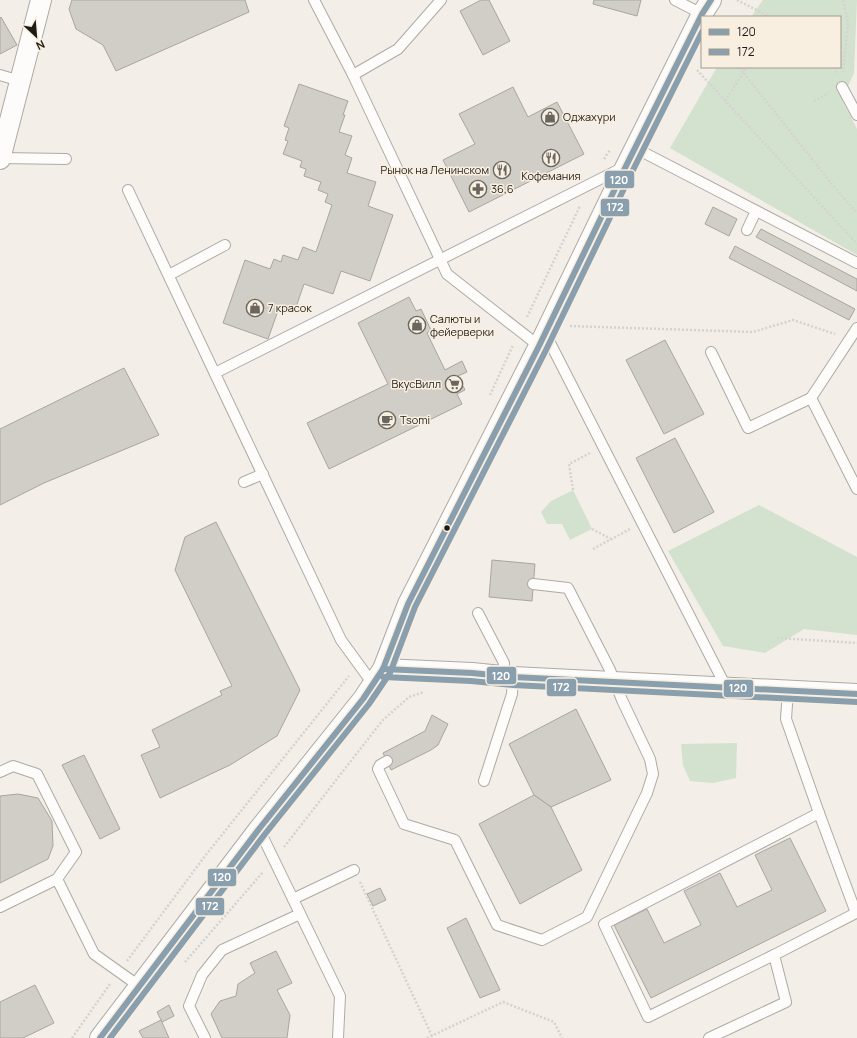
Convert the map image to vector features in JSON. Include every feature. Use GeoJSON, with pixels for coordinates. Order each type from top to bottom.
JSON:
{"type":"FeatureCollection","features":[{"type":"Feature","properties":{"kind":"street"},"geometry":{"type":"LineString","coordinates":[[0,158],[41,0]]}},
{"type":"Feature","properties":{"kind":"street"},"geometry":{"type":"LineString","coordinates":[[702,16],[707,7]]}},
{"type":"Feature","properties":{"kind":"street"},"geometry":{"type":"LineString","coordinates":[[100,1038],[259,829],[363,699],[378,676],[408,604],[544,341],[626,166],[701,19]]}},
{"type":"Feature","properties":{"kind":"street"},"geometry":{"type":"LineString","coordinates":[[378,676],[472,673],[508,677],[857,694]]}},
{"type":"Feature","properties":{"kind":"lane"},"geometry":{"type":"LineString","coordinates":[[314,0],[354,76],[447,274],[520,331],[544,341],[604,446],[726,687]]}},
{"type":"Feature","properties":{"kind":"lane"},"geometry":{"type":"LineString","coordinates":[[354,76],[398,50],[441,0]]}},
{"type":"Feature","properties":{"kind":"lane"},"geometry":{"type":"LineString","coordinates":[[675,0],[707,7]]}},
{"type":"Feature","properties":{"kind":"lane"},"geometry":{"type":"LineString","coordinates":[[0,75],[20,81]]}},
{"type":"Feature","properties":{"kind":"lane"},"geometry":{"type":"LineString","coordinates":[[842,87],[857,115]]}},
{"type":"Feature","properties":{"kind":"lane"},"geometry":{"type":"LineString","coordinates":[[635,148],[857,263]]}},
{"type":"Feature","properties":{"kind":"lane"},"geometry":{"type":"LineString","coordinates":[[0,158],[66,159]]}},
{"type":"Feature","properties":{"kind":"lane"},"geometry":{"type":"LineString","coordinates":[[215,373],[626,166]]}},
{"type":"Feature","properties":{"kind":"lane"},"geometry":{"type":"LineString","coordinates":[[128,190],[341,640],[359,664],[378,676]]}},
{"type":"Feature","properties":{"kind":"lane"},"geometry":{"type":"LineString","coordinates":[[747,230],[756,211]]}},
{"type":"Feature","properties":{"kind":"lane"},"geometry":{"type":"LineString","coordinates":[[169,275],[225,245]]}},
{"type":"Feature","properties":{"kind":"lane"},"geometry":{"type":"LineString","coordinates":[[711,352],[748,428],[811,398],[857,328]]}},
{"type":"Feature","properties":{"kind":"lane"},"geometry":{"type":"LineString","coordinates":[[811,398],[857,489]]}},
{"type":"Feature","properties":{"kind":"lane"},"geometry":{"type":"LineString","coordinates":[[244,482],[263,474]]}},
{"type":"Feature","properties":{"kind":"lane"},"geometry":{"type":"LineString","coordinates":[[387,761],[380,764],[378,769],[404,824],[455,840],[497,924],[542,940],[587,917],[647,793],[652,774],[650,759],[622,700],[610,670],[568,588],[533,584]]}},
{"type":"Feature","properties":{"kind":"lane"},"geometry":{"type":"LineString","coordinates":[[478,613],[504,663],[512,694],[484,781]]}},
{"type":"Feature","properties":{"kind":"lane"},"geometry":{"type":"LineString","coordinates":[[788,690],[786,719],[856,913],[648,1017],[604,924],[819,813]]}},
{"type":"Feature","properties":{"kind":"lane"},"geometry":{"type":"LineString","coordinates":[[0,772],[13,766],[37,774],[76,852],[57,879],[0,907]]}},
{"type":"Feature","properties":{"kind":"lane"},"geometry":{"type":"LineString","coordinates":[[259,829],[340,996],[338,1038]]}},
{"type":"Feature","properties":{"kind":"lane"},"geometry":{"type":"LineString","coordinates":[[293,899],[354,870]]}},
{"type":"Feature","properties":{"kind":"lane"},"geometry":{"type":"LineString","coordinates":[[57,879],[94,954],[139,986]]}},
{"type":"Feature","properties":{"kind":"lane"},"geometry":{"type":"LineString","coordinates":[[205,1038],[189,1006],[202,975],[222,950],[300,914]]}},
{"type":"Feature","properties":{"kind":"lane"},"geometry":{"type":"LineString","coordinates":[[709,1038],[786,1002],[774,955]]}},
{"type":"Feature","properties":{"kind":"path"},"geometry":{"type":"LineString","coordinates":[[737,0],[768,16]]}},
{"type":"Feature","properties":{"kind":"path"},"geometry":{"type":"LineString","coordinates":[[842,87],[848,23],[843,0]]}},
{"type":"Feature","properties":{"kind":"path"},"geometry":{"type":"LineString","coordinates":[[694,68],[857,245]]}},
{"type":"Feature","properties":{"kind":"path"},"geometry":{"type":"LineString","coordinates":[[740,68],[835,188],[857,213]]}},
{"type":"Feature","properties":{"kind":"path"},"geometry":{"type":"LineString","coordinates":[[725,101],[745,68]]}},
{"type":"Feature","properties":{"kind":"path"},"geometry":{"type":"LineString","coordinates":[[489,396],[591,183],[610,149]]}},
{"type":"Feature","properties":{"kind":"path"},"geometry":{"type":"LineString","coordinates":[[544,341],[560,325],[753,332],[793,320],[850,339]]}},
{"type":"Feature","properties":{"kind":"path"},"geometry":{"type":"LineString","coordinates":[[573,490],[569,464],[604,446]]}},
{"type":"Feature","properties":{"kind":"path"},"geometry":{"type":"LineString","coordinates":[[593,548],[643,523]]}},
{"type":"Feature","properties":{"kind":"path"},"geometry":{"type":"LineString","coordinates":[[592,528],[611,539]]}},
{"type":"Feature","properties":{"kind":"path"},"geometry":{"type":"LineString","coordinates":[[776,638],[857,643]]}},
{"type":"Feature","properties":{"kind":"path"},"geometry":{"type":"LineString","coordinates":[[72,1038],[92,1008],[205,856],[359,664]]}},
{"type":"Feature","properties":{"kind":"path"},"geometry":{"type":"LineString","coordinates":[[182,966],[274,859],[382,721],[410,698],[431,689]]}},
{"type":"Feature","properties":{"kind":"path"},"geometry":{"type":"LineString","coordinates":[[354,870],[432,1036]]}},
{"type":"Feature","properties":{"kind":"path"},"geometry":{"type":"LineString","coordinates":[[427,1038],[503,1002],[554,1022],[562,1038]]}},
{"type":"Feature","properties":{"kind":"green space"},"geometry":{"type":"Polygon","coordinates":[[[763,0],[857,0],[854,73],[842,100],[857,129],[857,255],[670,148],[716,68],[841,68],[841,16],[752,16],[763,0]]]}},
{"type":"Feature","properties":{"kind":"green space"},"geometry":{"type":"Polygon","coordinates":[[[573,490],[592,529],[570,540],[562,524],[547,524],[541,512],[551,501],[573,490]]]}},
{"type":"Feature","properties":{"kind":"green space"},"geometry":{"type":"Polygon","coordinates":[[[759,505],[857,557],[857,635],[804,629],[765,653],[723,646],[668,551],[759,505]]]}},
{"type":"Feature","properties":{"kind":"green space"},"geometry":{"type":"Polygon","coordinates":[[[737,743],[736,778],[713,783],[690,781],[683,765],[681,744],[737,743]]]}},
{"type":"Feature","properties":{"kind":"building"},"geometry":{"type":"Polygon","coordinates":[[[72,0],[245,0],[249,12],[116,71],[103,45],[76,29],[69,9],[72,0]]]}},
{"type":"Feature","properties":{"kind":"building"},"geometry":{"type":"Polygon","coordinates":[[[481,0],[489,0],[510,41],[483,55],[460,11],[481,0]]]}},
{"type":"Feature","properties":{"kind":"building"},"geometry":{"type":"Polygon","coordinates":[[[594,0],[641,0],[637,16],[593,4],[594,0]]]}},
{"type":"Feature","properties":{"kind":"building"},"geometry":{"type":"Polygon","coordinates":[[[1,17],[17,45],[0,54],[0,18],[1,17]]]}},
{"type":"Feature","properties":{"kind":"building"},"geometry":{"type":"Polygon","coordinates":[[[299,84],[348,101],[339,132],[352,136],[345,155],[352,158],[347,173],[376,182],[368,206],[393,215],[370,281],[341,271],[333,294],[304,284],[294,313],[279,308],[268,339],[223,323],[245,260],[270,269],[274,259],[281,262],[283,255],[298,260],[303,247],[316,252],[332,205],[325,202],[328,194],[318,190],[321,182],[304,176],[306,169],[300,167],[302,161],[283,154],[288,141],[285,140],[289,128],[284,126],[299,84]]]}},
{"type":"Feature","properties":{"kind":"building"},"geometry":{"type":"Polygon","coordinates":[[[513,87],[528,117],[557,102],[584,154],[469,212],[443,160],[475,144],[459,114],[513,87]]]}},
{"type":"Feature","properties":{"kind":"building"},"geometry":{"type":"Polygon","coordinates":[[[713,207],[737,219],[729,236],[705,224],[713,207]]]}},
{"type":"Feature","properties":{"kind":"building"},"geometry":{"type":"Polygon","coordinates":[[[761,229],[857,279],[857,291],[756,237],[761,229]]]}},
{"type":"Feature","properties":{"kind":"building"},"geometry":{"type":"Polygon","coordinates":[[[735,246],[855,309],[849,320],[729,258],[735,246]]]}},
{"type":"Feature","properties":{"kind":"building"},"geometry":{"type":"Polygon","coordinates":[[[409,297],[416,311],[421,309],[431,330],[427,333],[445,370],[462,361],[467,372],[458,376],[465,390],[457,394],[462,404],[329,469],[307,423],[388,384],[358,323],[409,297]]]}},
{"type":"Feature","properties":{"kind":"building"},"geometry":{"type":"Polygon","coordinates":[[[665,340],[704,414],[664,434],[626,360],[665,340]]]}},
{"type":"Feature","properties":{"kind":"building"},"geometry":{"type":"Polygon","coordinates":[[[124,368],[159,435],[44,483],[0,505],[0,429],[124,368]]]}},
{"type":"Feature","properties":{"kind":"building"},"geometry":{"type":"Polygon","coordinates":[[[675,438],[714,512],[674,533],[636,458],[675,438]]]}},
{"type":"Feature","properties":{"kind":"building"},"geometry":{"type":"Polygon","coordinates":[[[216,522],[300,690],[277,736],[230,765],[160,798],[141,755],[160,747],[152,730],[222,695],[220,691],[232,686],[175,570],[185,537],[216,522]]]}},
{"type":"Feature","properties":{"kind":"building"},"geometry":{"type":"Polygon","coordinates":[[[492,560],[535,564],[532,601],[489,597],[492,560]]]}},
{"type":"Feature","properties":{"kind":"building"},"geometry":{"type":"Polygon","coordinates":[[[576,709],[611,780],[551,807],[534,795],[509,744],[576,709]]]}},
{"type":"Feature","properties":{"kind":"building"},"geometry":{"type":"Polygon","coordinates":[[[432,715],[448,724],[438,745],[391,770],[383,753],[425,731],[432,715]]]}},
{"type":"Feature","properties":{"kind":"building"},"geometry":{"type":"Polygon","coordinates":[[[84,755],[120,829],[100,839],[62,765],[84,755]]]}},
{"type":"Feature","properties":{"kind":"building"},"geometry":{"type":"Polygon","coordinates":[[[18,794],[38,798],[52,821],[53,846],[48,859],[0,883],[0,796],[18,794]]]}},
{"type":"Feature","properties":{"kind":"building"},"geometry":{"type":"Polygon","coordinates":[[[534,795],[551,807],[582,870],[520,904],[479,824],[534,795]]]}},
{"type":"Feature","properties":{"kind":"building"},"geometry":{"type":"Polygon","coordinates":[[[790,838],[826,911],[651,998],[614,925],[647,909],[664,943],[701,925],[684,891],[720,873],[737,907],[772,890],[755,855],[790,838]]]}},
{"type":"Feature","properties":{"kind":"building"},"geometry":{"type":"Polygon","coordinates":[[[380,888],[386,900],[373,906],[367,894],[380,888]]]}},
{"type":"Feature","properties":{"kind":"building"},"geometry":{"type":"Polygon","coordinates":[[[466,918],[500,990],[480,998],[447,928],[466,918]]]}},
{"type":"Feature","properties":{"kind":"building"},"geometry":{"type":"Polygon","coordinates":[[[276,951],[292,983],[277,990],[290,1015],[287,1038],[222,1038],[211,1014],[220,1001],[236,996],[238,984],[255,973],[250,963],[276,951]]]}},
{"type":"Feature","properties":{"kind":"building"},"geometry":{"type":"Polygon","coordinates":[[[35,985],[54,1023],[23,1038],[0,1038],[0,1002],[35,985]]]}},
{"type":"Feature","properties":{"kind":"building"},"geometry":{"type":"Polygon","coordinates":[[[169,1005],[174,1016],[162,1022],[157,1012],[169,1005]]]}},
{"type":"Feature","properties":{"kind":"building"},"geometry":{"type":"Polygon","coordinates":[[[161,1020],[169,1038],[143,1038],[139,1031],[161,1020]]]}},
{"type":"Feature","properties":{"kind":"transit line","name":"120"},"geometry":{"type":"LineString","coordinates":[[100,1038],[259,829],[363,699],[383,669],[408,604],[539,346],[626,166],[702,14],[711,0]]}},
{"type":"Feature","properties":{"kind":"transit line","name":"172"},"geometry":{"type":"LineString","coordinates":[[110,1038],[265,834],[369,704],[390,673],[415,607],[546,350],[701,34]]}},
{"type":"Feature","properties":{"kind":"transit line","name":"120"},"geometry":{"type":"LineString","coordinates":[[383,669],[857,694]]}},
{"type":"Feature","properties":{"kind":"transit line","name":"172"},"geometry":{"type":"LineString","coordinates":[[383,677],[857,702]]}},
{"type":"Feature","properties":{"kind":"place","name":"Оджахури"},"geometry":{"type":"Point","coordinates":[550,117]}},
{"type":"Feature","properties":{"kind":"place","name":"Кофемания"},"geometry":{"type":"Point","coordinates":[551,158]}},
{"type":"Feature","properties":{"kind":"place","name":"Рынок на Ленинском"},"geometry":{"type":"Point","coordinates":[502,170]}},
{"type":"Feature","properties":{"kind":"place","name":"36,6"},"geometry":{"type":"Point","coordinates":[478,189]}},
{"type":"Feature","properties":{"kind":"place","name":"7 красок"},"geometry":{"type":"Point","coordinates":[255,308]}},
{"type":"Feature","properties":{"kind":"place","name":"Салюты и фейерверки"},"geometry":{"type":"Point","coordinates":[417,325]}},
{"type":"Feature","properties":{"kind":"place","name":"ВкусВилл"},"geometry":{"type":"Point","coordinates":[454,384]}},
{"type":"Feature","properties":{"kind":"place","name":"Tsomi"},"geometry":{"type":"Point","coordinates":[387,420]}}]}
